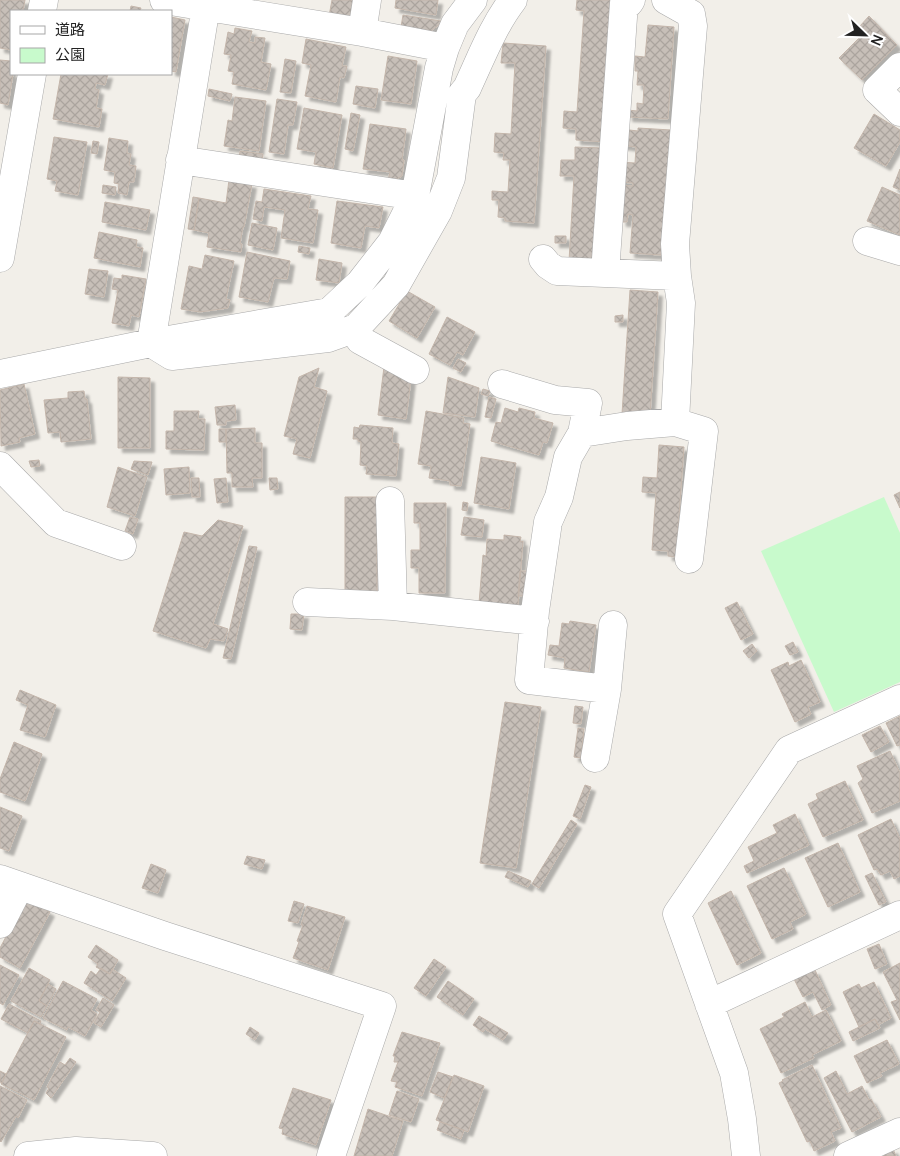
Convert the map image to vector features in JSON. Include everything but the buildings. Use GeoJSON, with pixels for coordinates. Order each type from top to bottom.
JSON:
{"type":"FeatureCollection","features":[{"type":"Feature","properties":{"kind":"street"},"geometry":{"type":"LineString","coordinates":[[164,0],[207,3],[445,48]]}},
{"type":"Feature","properties":{"kind":"street"},"geometry":{"type":"LineString","coordinates":[[362,32],[367,0]]}},
{"type":"Feature","properties":{"kind":"street"},"geometry":{"type":"LineString","coordinates":[[0,374],[151,343],[329,312],[360,283],[392,242],[415,196],[439,68],[455,24],[473,0]]}},
{"type":"Feature","properties":{"kind":"street"},"geometry":{"type":"LineString","coordinates":[[151,343],[172,356],[328,338],[356,328],[396,285],[438,211],[451,178],[462,94],[467,88],[494,30],[512,0]]}},
{"type":"Feature","properties":{"kind":"street"},"geometry":{"type":"LineString","coordinates":[[605,273],[624,2],[629,3],[631,0]]}},
{"type":"Feature","properties":{"kind":"street"},"geometry":{"type":"LineString","coordinates":[[666,0],[691,14],[694,26],[676,244],[677,276],[681,303],[675,422]]}},
{"type":"Feature","properties":{"kind":"street"},"geometry":{"type":"LineString","coordinates":[[151,343],[207,3]]}},
{"type":"Feature","properties":{"kind":"street"},"geometry":{"type":"LineString","coordinates":[[900,67],[877,90],[900,112]]}},
{"type":"Feature","properties":{"kind":"street"},"geometry":{"type":"LineString","coordinates":[[0,258],[10,140],[32,75]]}},
{"type":"Feature","properties":{"kind":"street"},"geometry":{"type":"LineString","coordinates":[[180,160],[415,196]]}},
{"type":"Feature","properties":{"kind":"street"},"geometry":{"type":"LineString","coordinates":[[868,241],[900,251]]}},
{"type":"Feature","properties":{"kind":"street"},"geometry":{"type":"LineString","coordinates":[[543,258],[548,265],[557,271],[677,276]]}},
{"type":"Feature","properties":{"kind":"street"},"geometry":{"type":"LineString","coordinates":[[354,329],[360,340],[415,370]]}},
{"type":"Feature","properties":{"kind":"street"},"geometry":{"type":"LineString","coordinates":[[502,384],[555,400],[588,403],[582,433],[568,457],[559,497],[548,522],[535,621],[530,680],[607,689]]}},
{"type":"Feature","properties":{"kind":"street"},"geometry":{"type":"LineString","coordinates":[[582,433],[627,426],[675,422],[704,431],[689,559]]}},
{"type":"Feature","properties":{"kind":"street"},"geometry":{"type":"LineString","coordinates":[[0,466],[56,523],[122,546]]}},
{"type":"Feature","properties":{"kind":"street"},"geometry":{"type":"LineString","coordinates":[[390,501],[392,606]]}},
{"type":"Feature","properties":{"kind":"street"},"geometry":{"type":"LineString","coordinates":[[307,602],[392,606],[535,621]]}},
{"type":"Feature","properties":{"kind":"street"},"geometry":{"type":"LineString","coordinates":[[596,758],[607,689],[613,625]]}},
{"type":"Feature","properties":{"kind":"street"},"geometry":{"type":"LineString","coordinates":[[746,1156],[734,1073],[677,914],[789,750],[900,699]]}},
{"type":"Feature","properties":{"kind":"street"},"geometry":{"type":"LineString","coordinates":[[0,924],[10,883],[165,936],[382,1006],[331,1156]]}},
{"type":"Feature","properties":{"kind":"street"},"geometry":{"type":"LineString","coordinates":[[709,1004],[900,915]]}},
{"type":"Feature","properties":{"kind":"street"},"geometry":{"type":"LineString","coordinates":[[848,1156],[900,1132]]}},
{"type":"Feature","properties":{"kind":"street"},"geometry":{"type":"LineString","coordinates":[[28,1156],[76,1152],[153,1156]]}},
{"type":"Feature","properties":{"kind":"green space"},"geometry":{"type":"Polygon","coordinates":[[[884,497],[900,533],[900,682],[834,712],[761,551],[884,497]]]}}]}
